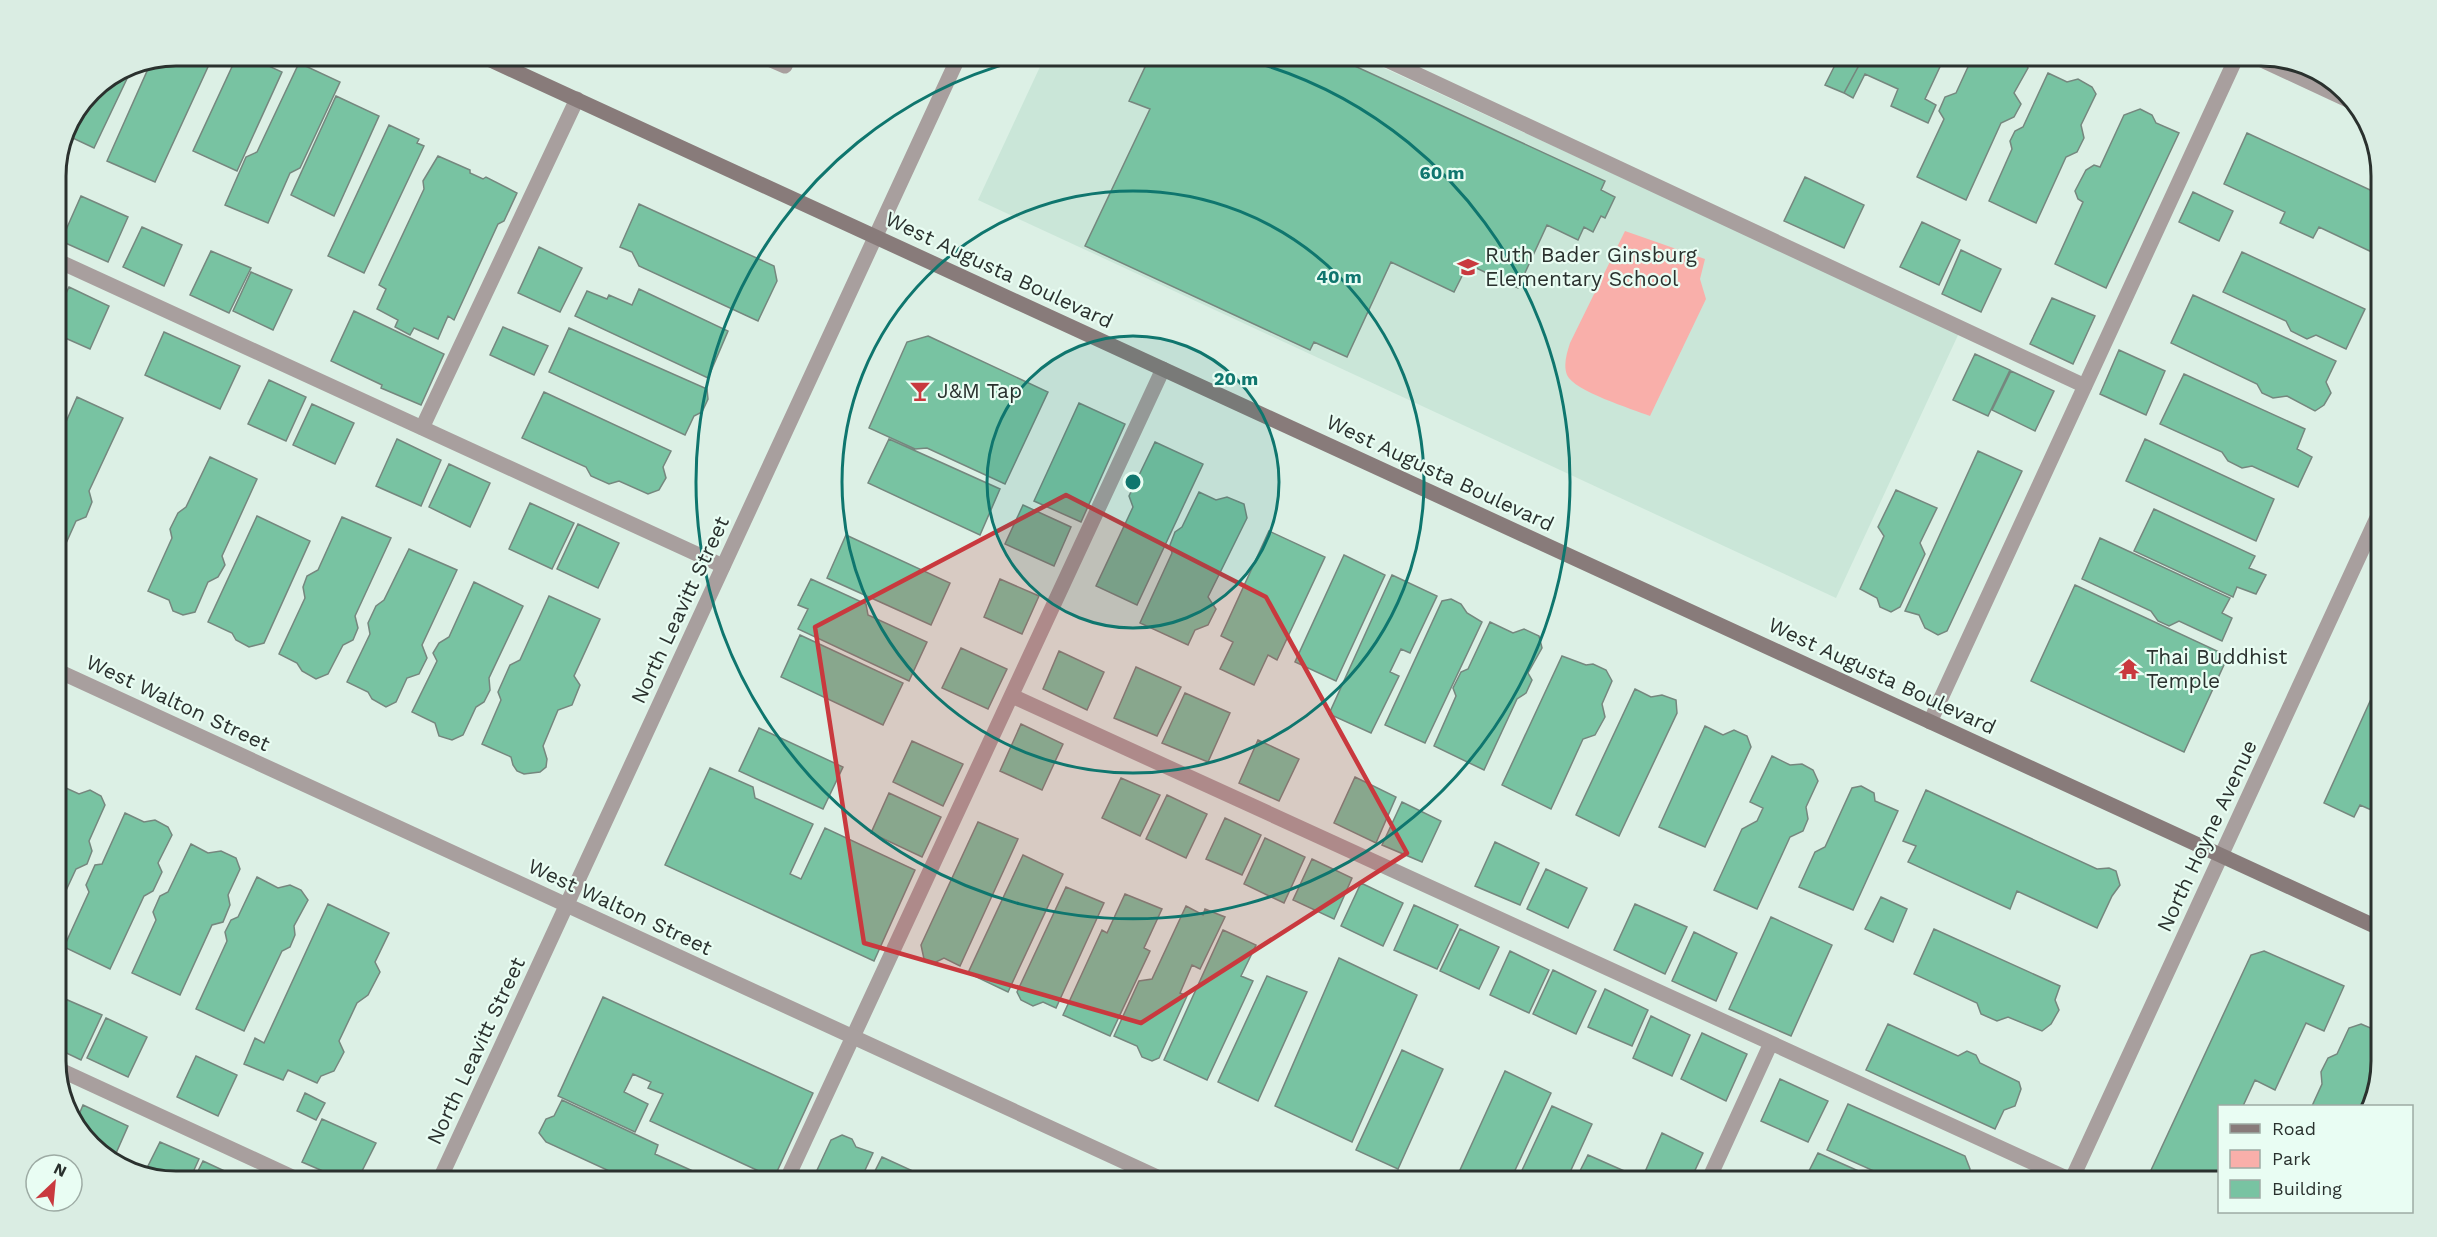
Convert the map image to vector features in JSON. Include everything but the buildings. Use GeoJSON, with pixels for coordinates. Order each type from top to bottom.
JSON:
{"type":"FeatureCollection","features":[{"type":"Feature","properties":{"kind":"street","name":"West Augusta Boulevard"},"geometry":{"type":"LineString","coordinates":[[504,66],[2371,924]]}},
{"type":"Feature","properties":{"kind":"street","name":"North Leavitt Street"},"geometry":{"type":"LineString","coordinates":[[444,1171],[954,66]]}},
{"type":"Feature","properties":{"kind":"street"},"geometry":{"type":"LineString","coordinates":[[1399,66],[2085,386]]}},
{"type":"Feature","properties":{"kind":"street"},"geometry":{"type":"LineString","coordinates":[[1930,722],[2232,66]]}},
{"type":"Feature","properties":{"kind":"street"},"geometry":{"type":"LineString","coordinates":[[2278,68],[2333,93]]}},
{"type":"Feature","properties":{"kind":"street"},"geometry":{"type":"LineString","coordinates":[[422,428],[577,99]]}},
{"type":"Feature","properties":{"kind":"street"},"geometry":{"type":"LineString","coordinates":[[66,266],[723,566]]}},
{"type":"Feature","properties":{"kind":"street"},"geometry":{"type":"LineString","coordinates":[[791,1171],[1164,369]]}},
{"type":"Feature","properties":{"kind":"street","name":"North Hoyne Avenue"},"geometry":{"type":"LineString","coordinates":[[2077,1171],[2371,535]]}},
{"type":"Feature","properties":{"kind":"street","name":"West Walton Street"},"geometry":{"type":"LineString","coordinates":[[66,675],[1142,1171]]}},
{"type":"Feature","properties":{"kind":"street"},"geometry":{"type":"LineString","coordinates":[[1012,696],[2050,1171]]}},
{"type":"Feature","properties":{"kind":"street"},"geometry":{"type":"LineString","coordinates":[[1713,1171],[1771,1043]]}},
{"type":"Feature","properties":{"kind":"street"},"geometry":{"type":"LineString","coordinates":[[67,1073],[277,1171]]}},
{"type":"Feature","properties":{"kind":"highlighted area"},"geometry":{"type":"Polygon","coordinates":[[[1066,495],[1266,597],[1407,853],[1141,1023],[864,943],[815,627],[1066,495]]]}},
{"type":"Feature","properties":{"kind":"shaded area","name":"Ruth Bader Ginsburg Elementary School"},"geometry":{"type":"Polygon","coordinates":[[[1040,66],[1380,66],[1959,333],[1836,598],[978,200],[1040,66]]]}},
{"type":"Feature","properties":{"kind":"green space"},"geometry":{"type":"Polygon","coordinates":[[[1625,231],[1705,259],[1700,279],[1706,299],[1650,416],[1604,399],[1580,387],[1567,375],[1565,367],[1570,343],[1625,231]]]}},
{"type":"Feature","properties":{"kind":"place","name":"Ruth Bader Ginsburg Elementary School"},"geometry":{"type":"Point","coordinates":[1468,267]}},
{"type":"Feature","properties":{"kind":"place","name":"J&M Tap"},"geometry":{"type":"Point","coordinates":[920,391]}},
{"type":"Feature","properties":{"kind":"place","name":"Thai Buddhist Temple"},"geometry":{"type":"Point","coordinates":[2129,669]}}]}
